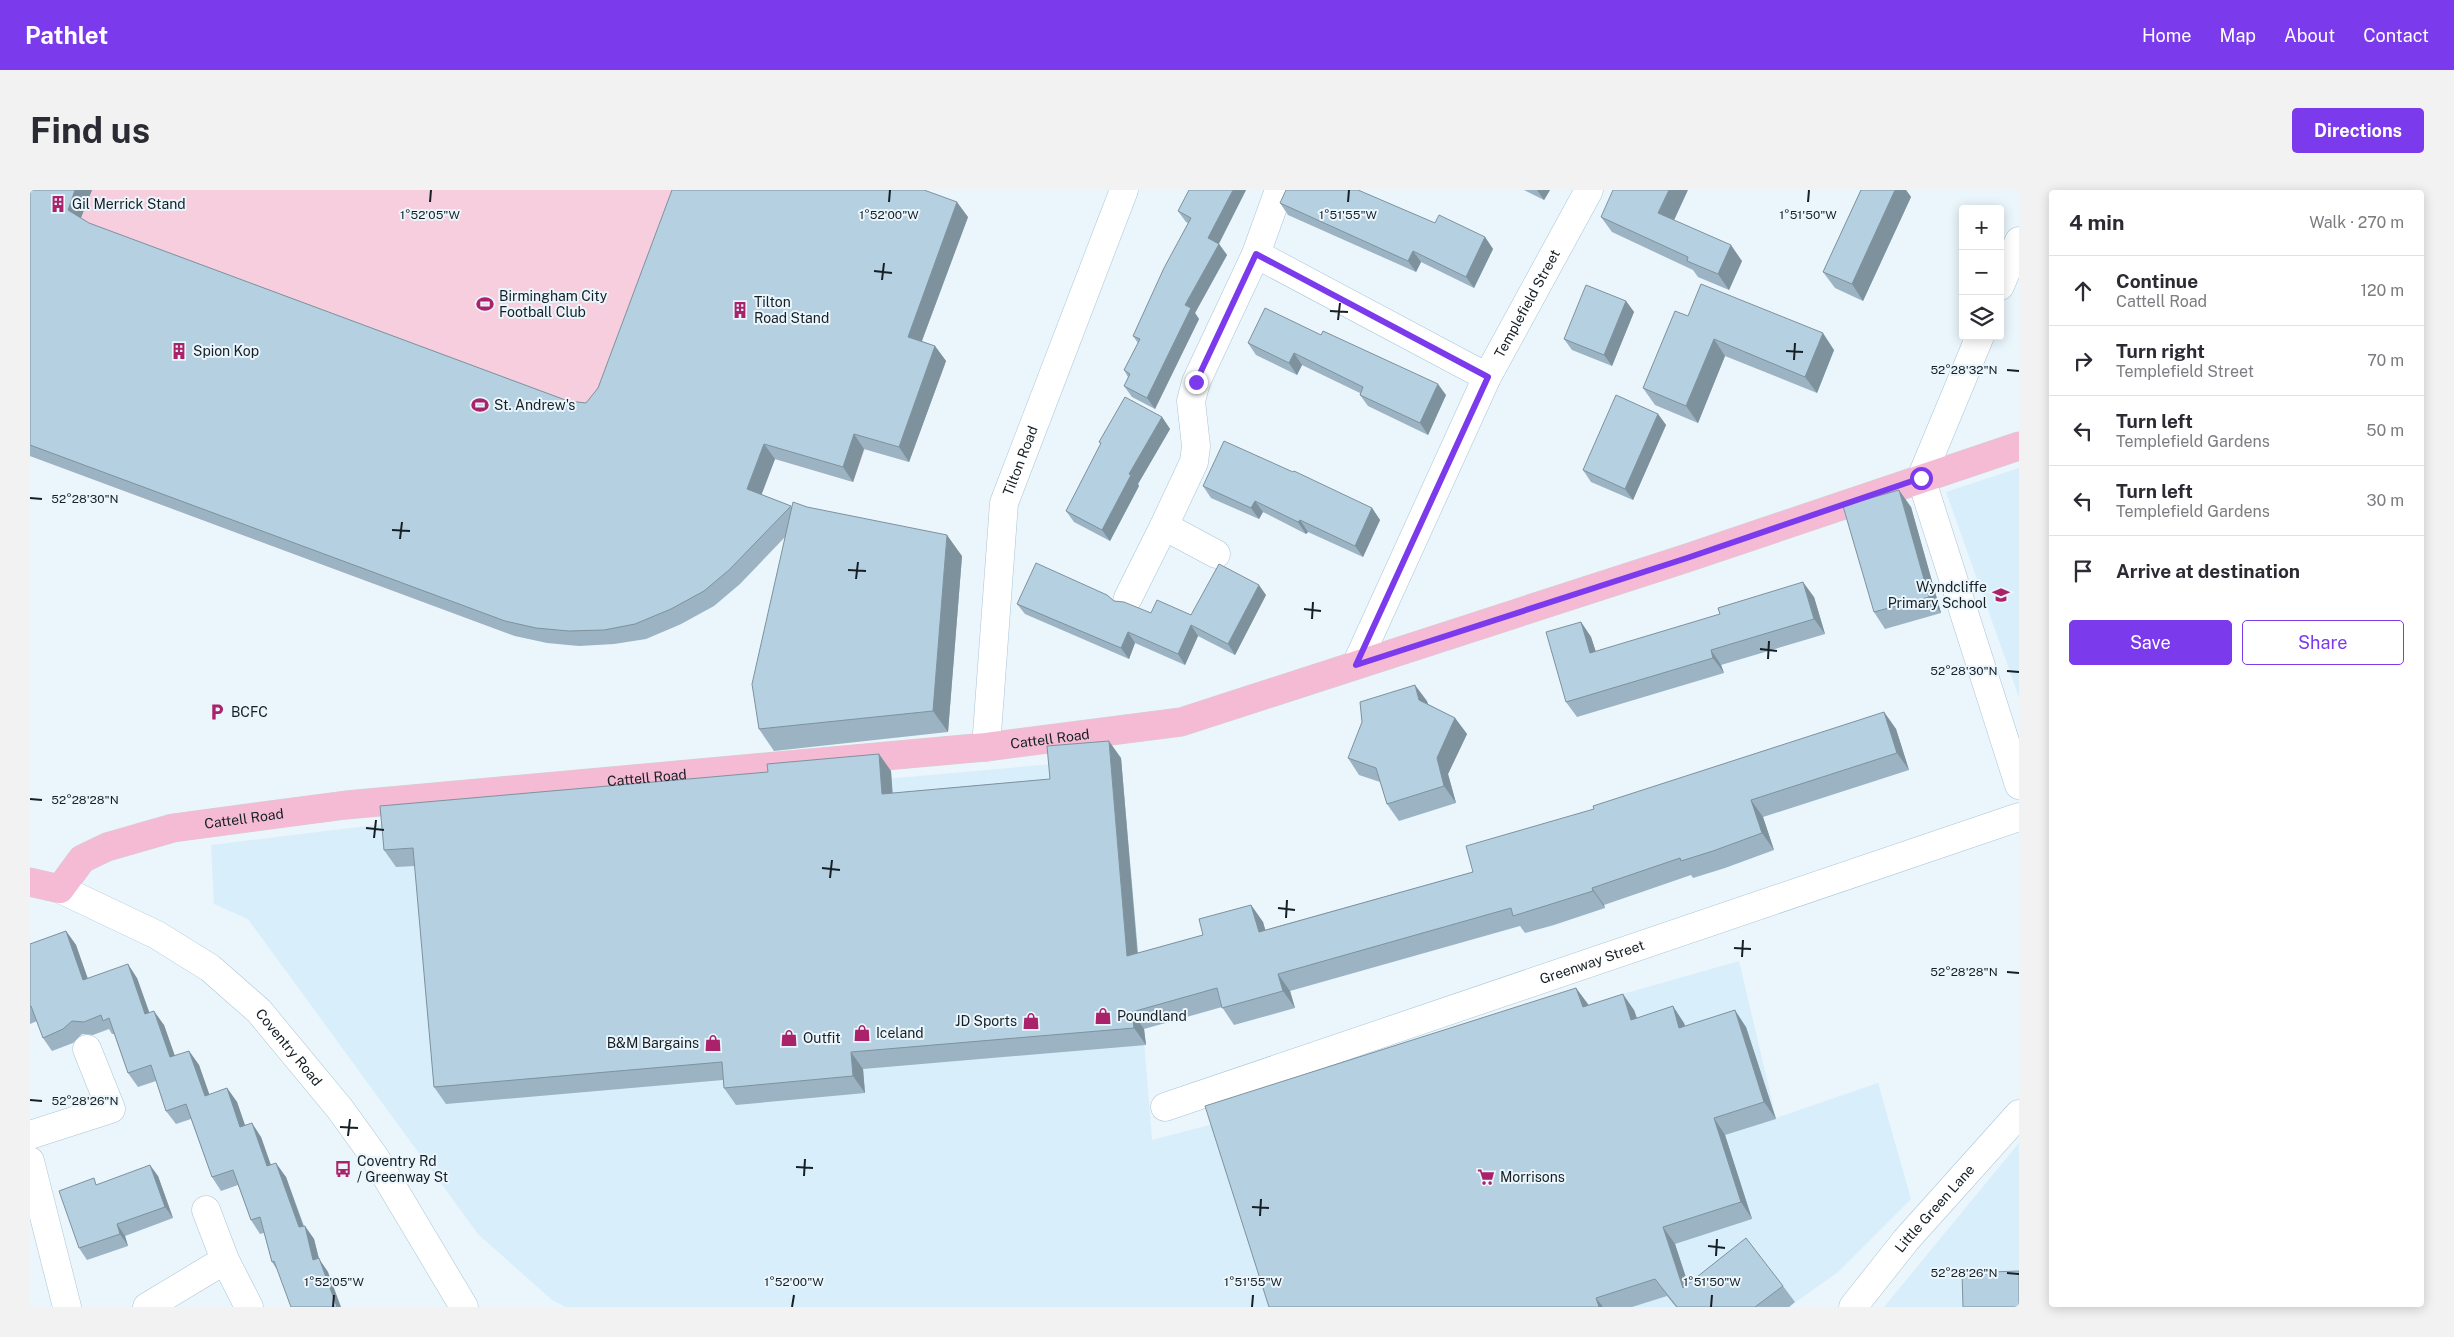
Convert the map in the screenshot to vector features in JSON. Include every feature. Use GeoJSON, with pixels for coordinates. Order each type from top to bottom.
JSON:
{"type":"FeatureCollection","features":[{"type":"Feature","properties":{"kind":"main road","name":"Cattell Road"},"geometry":{"type":"LineString","coordinates":[[60,889],[82,859],[107,847],[173,828],[355,804],[986,747],[1181,722],[1687,558],[2019,446]]}},
{"type":"Feature","properties":{"kind":"main road","name":"Coventry Road"},"geometry":{"type":"LineString","coordinates":[[30,882],[60,889]]}},
{"type":"Feature","properties":{"kind":"street","name":"Tilton Road"},"geometry":{"type":"LineString","coordinates":[[986,747],[1004,503],[1124,190]]}},
{"type":"Feature","properties":{"kind":"street"},"geometry":{"type":"LineString","coordinates":[[1128,598],[1194,462],[1196,446],[1191,401],[1196,382],[1256,254],[1280,190]]}},
{"type":"Feature","properties":{"kind":"street","name":"Templefield Street"},"geometry":{"type":"LineString","coordinates":[[1356,665],[1488,377],[1589,190]]}},
{"type":"Feature","properties":{"kind":"street"},"geometry":{"type":"LineString","coordinates":[[2004,277],[2019,241]]}},
{"type":"Feature","properties":{"kind":"street"},"geometry":{"type":"LineString","coordinates":[[1256,254],[1488,377]]}},
{"type":"Feature","properties":{"kind":"street"},"geometry":{"type":"LineString","coordinates":[[1978,340],[1921,478],[2019,785]]}},
{"type":"Feature","properties":{"kind":"street"},"geometry":{"type":"LineString","coordinates":[[1164,526],[1216,554]]}},
{"type":"Feature","properties":{"kind":"street","name":"Greenway Street"},"geometry":{"type":"LineString","coordinates":[[1165,1107],[2019,817]]}},
{"type":"Feature","properties":{"kind":"street","name":"Coventry Road"},"geometry":{"type":"LineString","coordinates":[[60,889],[157,935],[210,968],[259,1011],[340,1109],[374,1156],[464,1307]]}},
{"type":"Feature","properties":{"kind":"street"},"geometry":{"type":"LineString","coordinates":[[30,1134],[111,1109],[87,1049]]}},
{"type":"Feature","properties":{"kind":"street","name":"Little Green Lane"},"geometry":{"type":"LineString","coordinates":[[1854,1307],[1906,1240],[2019,1114]]}},
{"type":"Feature","properties":{"kind":"street"},"geometry":{"type":"LineString","coordinates":[[30,1161],[67,1307]]}},
{"type":"Feature","properties":{"kind":"street"},"geometry":{"type":"LineString","coordinates":[[206,1210],[225,1260],[249,1307]]}},
{"type":"Feature","properties":{"kind":"street"},"geometry":{"type":"LineString","coordinates":[[147,1307],[225,1260]]}},
{"type":"Feature","properties":{"kind":"shaded area","name":"St. Andrew's"},"geometry":{"type":"Polygon","coordinates":[[[30,190],[916,190],[913,197],[968,217],[918,351],[946,361],[909,462],[865,449],[853,482],[775,459],[758,504],[758,565],[731,590],[704,611],[676,626],[647,637],[617,643],[585,645],[515,636],[30,456],[30,190]]]}},
{"type":"Feature","properties":{"kind":"shaded area","name":"Wyndcliffe Primary School"},"geometry":{"type":"Polygon","coordinates":[[[2019,468],[2019,697],[1946,492],[2019,468]]]}},
{"type":"Feature","properties":{"kind":"shaded area"},"geometry":{"type":"Polygon","coordinates":[[[1121,758],[1152,1140],[1217,1123],[1588,1004],[1739,961],[1776,1118],[1878,1083],[1911,1199],[1838,1272],[1789,1307],[566,1307],[552,1300],[478,1234],[248,919],[214,904],[211,845],[392,823],[1121,758]]]}},
{"type":"Feature","properties":{"kind":"shaded area"},"geometry":{"type":"Polygon","coordinates":[[[2019,1143],[2019,1307],[1884,1307],[2019,1143]]]}},
{"type":"Feature","properties":{"kind":"building","name":"St. Andrew's"},"geometry":{"type":"Polygon","coordinates":[[[30,190],[75,190],[68,210],[89,223],[568,401],[586,403],[598,388],[672,190],[924,190],[957,202],[908,337],[935,346],[899,447],[854,434],[843,467],[764,444],[747,489],[791,506],[729,570],[704,591],[671,609],[635,624],[604,630],[569,631],[536,628],[505,621],[30,445],[30,190]]]}},
{"type":"Feature","properties":{"kind":"building"},"geometry":{"type":"Polygon","coordinates":[[[1189,190],[1233,190],[1208,238],[1219,244],[1185,305],[1191,308],[1147,398],[1124,386],[1130,374],[1124,370],[1140,339],[1133,336],[1164,268],[1191,218],[1178,211],[1189,190]]]}},
{"type":"Feature","properties":{"kind":"building"},"geometry":{"type":"Polygon","coordinates":[[[1286,190],[1358,190],[1435,223],[1439,215],[1485,237],[1466,277],[1413,251],[1408,261],[1280,203],[1286,190]]]}},
{"type":"Feature","properties":{"kind":"building"},"geometry":{"type":"Polygon","coordinates":[[[1613,190],[1669,190],[1658,213],[1731,245],[1718,274],[1687,261],[1688,257],[1601,217],[1613,190]]]}},
{"type":"Feature","properties":{"kind":"building"},"geometry":{"type":"Polygon","coordinates":[[[1861,190],[1895,190],[1852,284],[1823,272],[1861,190]]]}},
{"type":"Feature","properties":{"kind":"building"},"geometry":{"type":"Polygon","coordinates":[[[1701,284],[1823,333],[1805,377],[1714,339],[1686,406],[1643,388],[1675,311],[1688,316],[1701,284]]]}},
{"type":"Feature","properties":{"kind":"building"},"geometry":{"type":"Polygon","coordinates":[[[1586,285],[1626,301],[1604,355],[1564,339],[1586,285]]]}},
{"type":"Feature","properties":{"kind":"building"},"geometry":{"type":"Polygon","coordinates":[[[1265,308],[1321,335],[1323,331],[1438,384],[1420,423],[1360,395],[1363,387],[1294,353],[1289,363],[1248,343],[1265,308]]]}},
{"type":"Feature","properties":{"kind":"building"},"geometry":{"type":"Polygon","coordinates":[[[1616,395],[1658,414],[1625,489],[1583,470],[1616,395]]]}},
{"type":"Feature","properties":{"kind":"building"},"geometry":{"type":"Polygon","coordinates":[[[1125,397],[1162,417],[1129,474],[1131,475],[1102,530],[1066,511],[1101,443],[1099,442],[1125,397]]]}},
{"type":"Feature","properties":{"kind":"building"},"geometry":{"type":"Polygon","coordinates":[[[1224,441],[1294,471],[1372,508],[1355,546],[1300,520],[1298,522],[1255,501],[1251,508],[1203,486],[1224,441]]]}},
{"type":"Feature","properties":{"kind":"building"},"geometry":{"type":"Polygon","coordinates":[[[1899,490],[1929,597],[1874,612],[1843,506],[1899,490]]]}},
{"type":"Feature","properties":{"kind":"building"},"geometry":{"type":"Polygon","coordinates":[[[793,502],[807,507],[947,535],[933,711],[759,729],[752,684],[793,502]]]}},
{"type":"Feature","properties":{"kind":"building"},"geometry":{"type":"Polygon","coordinates":[[[1036,563],[1107,595],[1114,601],[1124,602],[1151,613],[1157,600],[1191,615],[1219,564],[1259,585],[1228,644],[1191,625],[1178,654],[1128,632],[1121,648],[1017,604],[1036,563]]]}},
{"type":"Feature","properties":{"kind":"building"},"geometry":{"type":"Polygon","coordinates":[[[1803,582],[1814,619],[1711,650],[1713,658],[1566,702],[1546,632],[1581,622],[1590,653],[1720,614],[1718,608],[1803,582]]]}},
{"type":"Feature","properties":{"kind":"building"},"geometry":{"type":"Polygon","coordinates":[[[1415,685],[1419,700],[1455,718],[1437,758],[1444,786],[1387,804],[1376,768],[1348,758],[1362,722],[1360,702],[1415,685]]]}},
{"type":"Feature","properties":{"kind":"building"},"geometry":{"type":"Polygon","coordinates":[[[1884,712],[1897,753],[1751,800],[1762,833],[1713,851],[1681,861],[1680,858],[1592,888],[1593,891],[1513,916],[1511,908],[1278,974],[1283,991],[1222,1008],[1217,988],[1132,1012],[1134,1028],[851,1052],[853,1076],[724,1088],[722,1062],[434,1087],[413,848],[384,850],[380,806],[768,772],[767,764],[879,754],[882,794],[1050,779],[1047,746],[1109,741],[1127,956],[1203,935],[1199,919],[1251,905],[1259,932],[1473,872],[1466,846],[1594,809],[1593,806],[1884,712]]]}},
{"type":"Feature","properties":{"kind":"building"},"geometry":{"type":"Polygon","coordinates":[[[66,931],[83,980],[128,964],[145,1014],[154,1011],[170,1057],[189,1051],[205,1096],[227,1088],[240,1127],[252,1123],[267,1166],[276,1163],[299,1227],[305,1226],[313,1260],[319,1258],[337,1307],[291,1307],[274,1261],[272,1262],[260,1217],[251,1220],[233,1170],[212,1177],[186,1104],[166,1111],[151,1065],[128,1073],[109,1018],[103,1021],[101,1015],[84,1022],[72,1021],[63,1029],[43,1038],[30,1007],[30,944],[66,931]]]}},
{"type":"Feature","properties":{"kind":"building","name":"Morrisons"},"geometry":{"type":"Polygon","coordinates":[[[1576,988],[1583,1007],[1623,994],[1631,1020],[1673,1006],[1679,1028],[1735,1010],[1764,1102],[1714,1118],[1741,1202],[1663,1227],[1683,1288],[1746,1238],[1783,1286],[1755,1307],[1677,1307],[1655,1279],[1596,1298],[1599,1307],[1269,1307],[1205,1106],[1576,988]]]}},
{"type":"Feature","properties":{"kind":"building"},"geometry":{"type":"Polygon","coordinates":[[[150,1165],[165,1207],[117,1224],[120,1234],[79,1248],[59,1191],[94,1178],[96,1185],[150,1165]]]}},
{"type":"Feature","properties":{"kind":"building"},"geometry":{"type":"Polygon","coordinates":[[[2019,1271],[2019,1307],[1963,1307],[1962,1273],[2019,1271]]]}},
{"type":"Feature","properties":{"kind":"place","name":"Gil Merrick Stand"},"geometry":{"type":"Point","coordinates":[58,204]}},
{"type":"Feature","properties":{"kind":"place","name":"Birmingham City Football Club"},"geometry":{"type":"Point","coordinates":[485,304]}},
{"type":"Feature","properties":{"kind":"place","name":"Tilton Road Stand"},"geometry":{"type":"Point","coordinates":[740,310]}},
{"type":"Feature","properties":{"kind":"place","name":"Spion Kop"},"geometry":{"type":"Point","coordinates":[179,351]}},
{"type":"Feature","properties":{"kind":"place","name":"St. Andrew's"},"geometry":{"type":"Point","coordinates":[480,405]}},
{"type":"Feature","properties":{"kind":"place","name":"Wyndcliffe Primary School"},"geometry":{"type":"Point","coordinates":[2001,595]}},
{"type":"Feature","properties":{"kind":"place","name":"BCFC"},"geometry":{"type":"Point","coordinates":[217,712]}},
{"type":"Feature","properties":{"kind":"place","name":"Poundland"},"geometry":{"type":"Point","coordinates":[1103,1016]}},
{"type":"Feature","properties":{"kind":"place","name":"JD Sports"},"geometry":{"type":"Point","coordinates":[1031,1021]}},
{"type":"Feature","properties":{"kind":"place","name":"Iceland"},"geometry":{"type":"Point","coordinates":[862,1033]}},
{"type":"Feature","properties":{"kind":"place","name":"Outfit"},"geometry":{"type":"Point","coordinates":[789,1038]}},
{"type":"Feature","properties":{"kind":"place","name":"B&M Bargains"},"geometry":{"type":"Point","coordinates":[713,1043]}},
{"type":"Feature","properties":{"kind":"place","name":"Coventry Rd / Greenway St"},"geometry":{"type":"Point","coordinates":[343,1169]}},
{"type":"Feature","properties":{"kind":"place","name":"Morrisons"},"geometry":{"type":"Point","coordinates":[1486,1177]}},
{"type":"Feature","properties":{"kind":"route"},"geometry":{"type":"LineString","coordinates":[[1196,382],[1256,254],[1488,377],[1356,665],[1687,558],[1921,478]]}}]}
